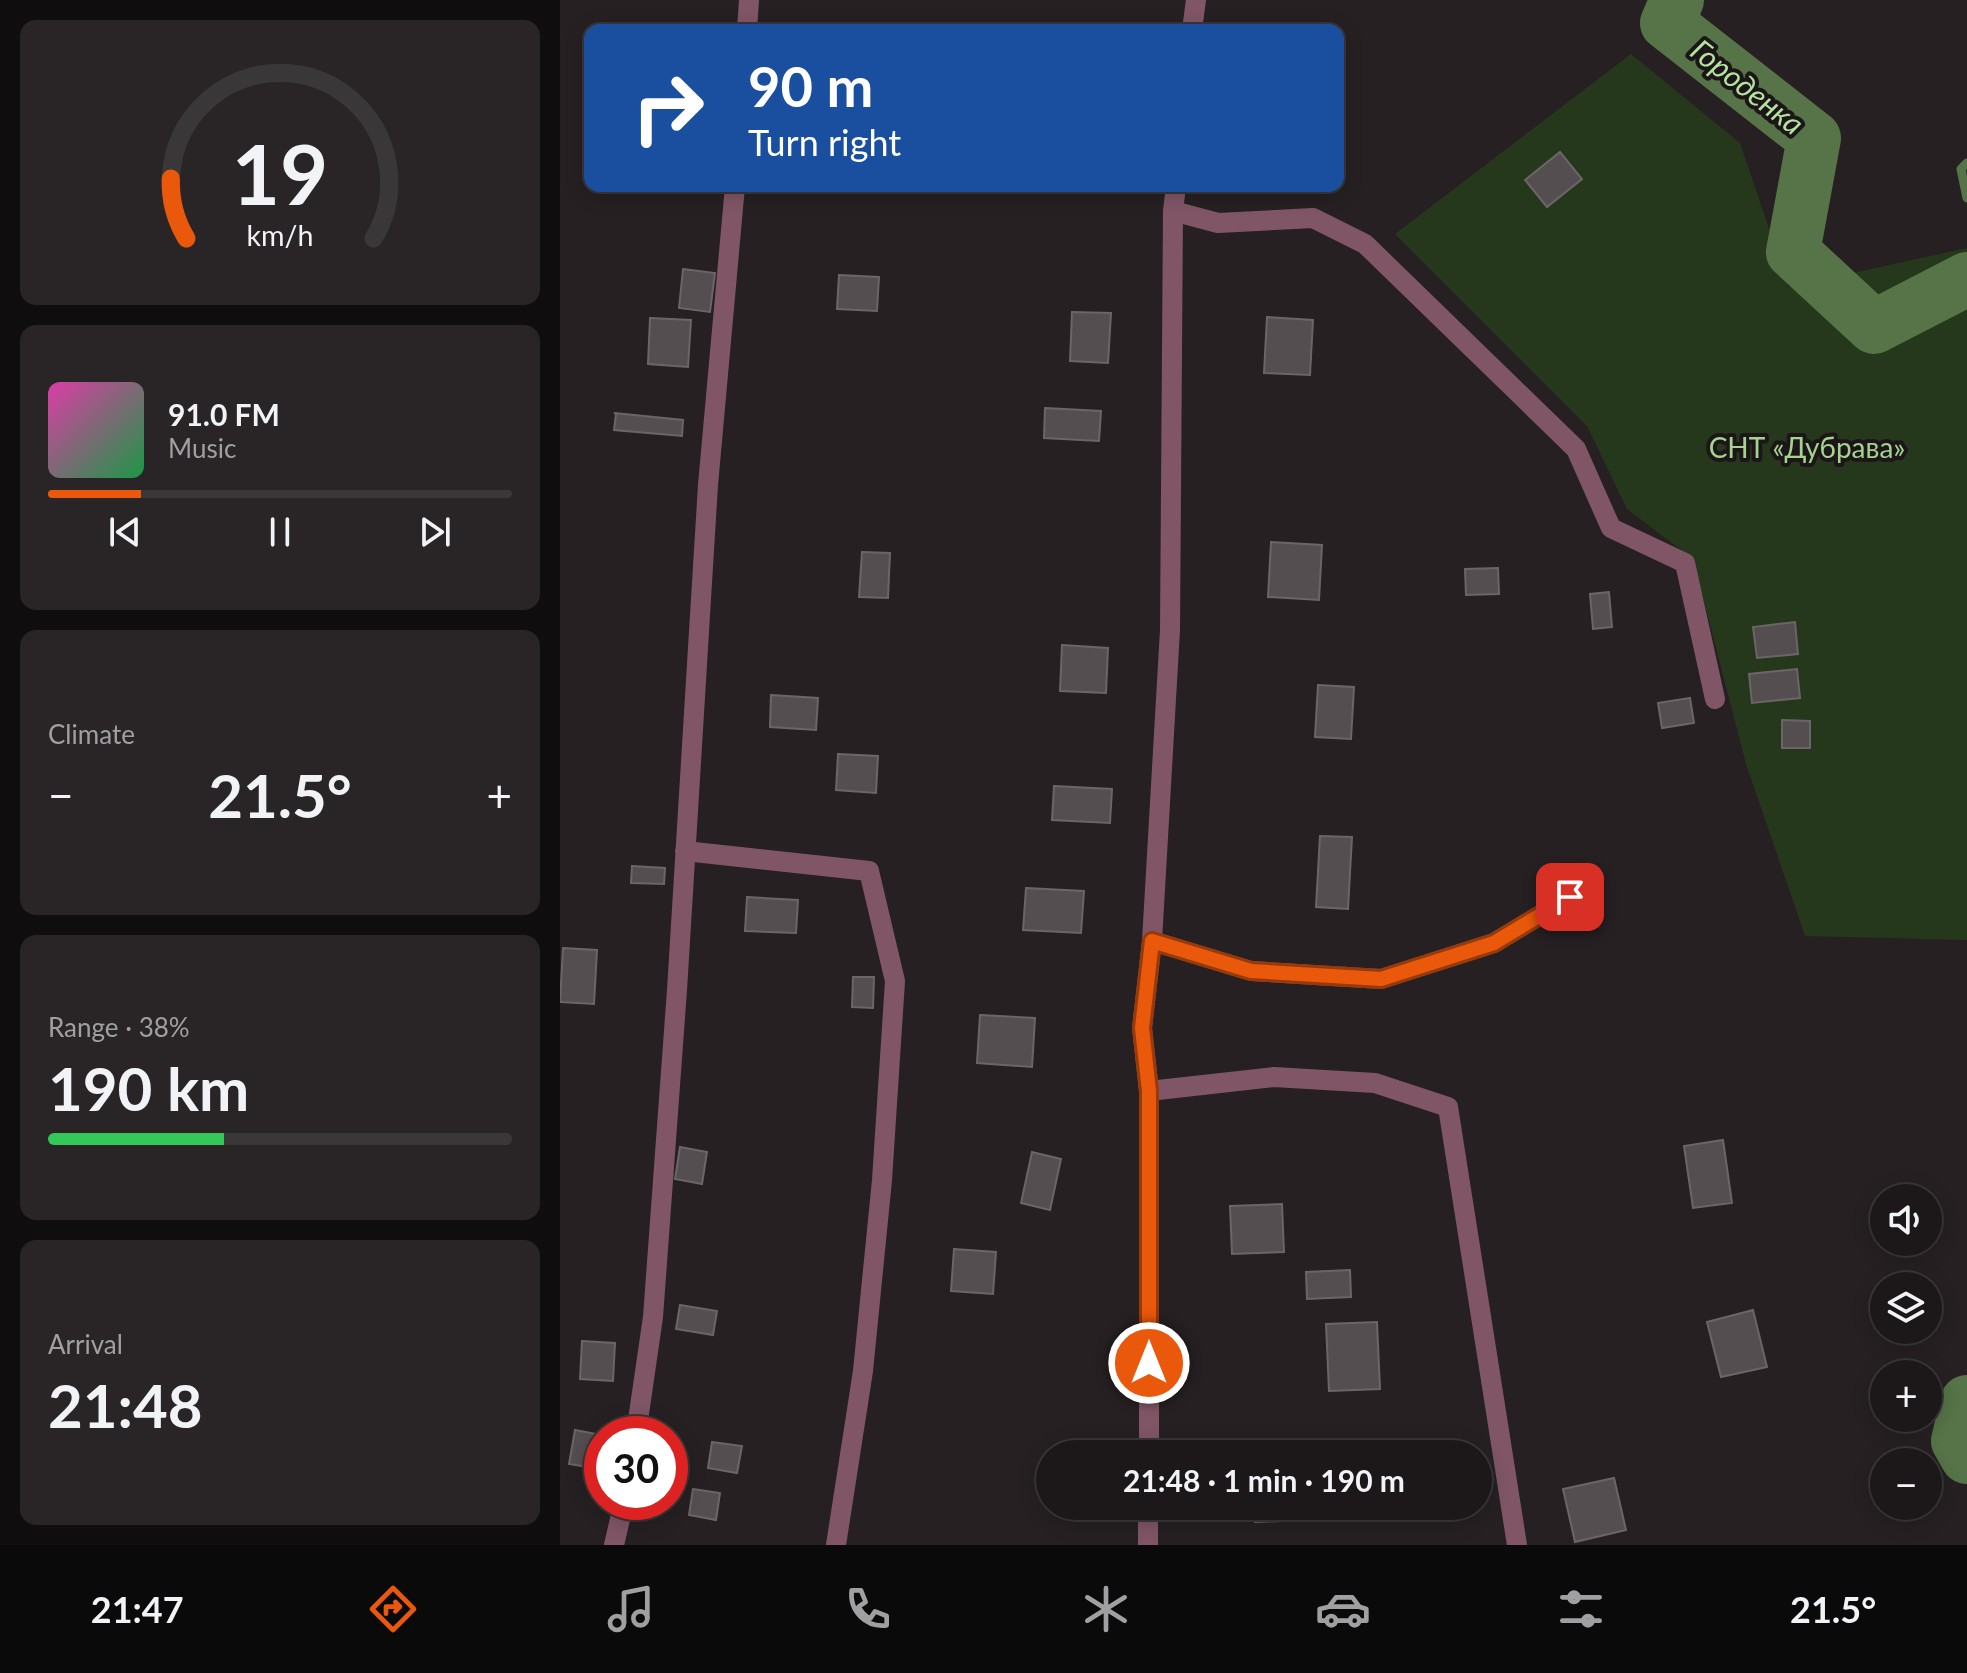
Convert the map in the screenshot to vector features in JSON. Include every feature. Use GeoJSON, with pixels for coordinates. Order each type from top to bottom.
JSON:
{"type":"FeatureCollection","features":[{"type":"Feature","properties":{"kind":"street"},"geometry":{"type":"LineString","coordinates":[[747,24],[749,0]]}},
{"type":"Feature","properties":{"kind":"street"},"geometry":{"type":"LineString","coordinates":[[1193,24],[1196,0]]}},
{"type":"Feature","properties":{"kind":"street"},"geometry":{"type":"LineString","coordinates":[[639,1416],[653,1317],[708,485],[734,192]]}},
{"type":"Feature","properties":{"kind":"street"},"geometry":{"type":"LineString","coordinates":[[1149,1440],[1149,1091],[1142,1028],[1152,941],[1170,630],[1175,192]]}},
{"type":"Feature","properties":{"kind":"street"},"geometry":{"type":"LineString","coordinates":[[1173,211],[1218,223],[1313,218],[1365,244],[1576,449],[1611,528],[1685,563],[1715,699]]}},
{"type":"Feature","properties":{"kind":"street"},"geometry":{"type":"LineString","coordinates":[[685,851],[869,871],[895,981],[882,1180],[863,1371],[836,1545]]}},
{"type":"Feature","properties":{"kind":"street"},"geometry":{"type":"LineString","coordinates":[[1152,941],[1251,971],[1381,979],[1494,943],[1570,897]]}},
{"type":"Feature","properties":{"kind":"street"},"geometry":{"type":"LineString","coordinates":[[1149,1091],[1274,1077],[1375,1083],[1448,1107],[1517,1545]]}},
{"type":"Feature","properties":{"kind":"street"},"geometry":{"type":"LineString","coordinates":[[614,1545],[620,1520]]}},
{"type":"Feature","properties":{"kind":"street"},"geometry":{"type":"LineString","coordinates":[[1148,1520],[1148,1545]]}},
{"type":"Feature","properties":{"kind":"green space","name":"СНТ «Дубрава»"},"geometry":{"type":"Polygon","coordinates":[[[1631,54],[1740,143],[1789,287],[1967,248],[1967,940],[1805,936],[1746,764],[1693,559],[1627,509],[1587,426],[1395,234],[1631,54]]]}},
{"type":"Feature","properties":{"kind":"building"},"geometry":{"type":"Polygon","coordinates":[[[1560,152],[1582,179],[1547,207],[1525,180],[1560,152]]]}},
{"type":"Feature","properties":{"kind":"building"},"geometry":{"type":"Polygon","coordinates":[[[683,269],[715,273],[710,312],[679,308],[683,269]]]}},
{"type":"Feature","properties":{"kind":"building"},"geometry":{"type":"Polygon","coordinates":[[[839,275],[879,277],[877,311],[837,309],[839,275]]]}},
{"type":"Feature","properties":{"kind":"building"},"geometry":{"type":"Polygon","coordinates":[[[1072,312],[1111,313],[1108,363],[1070,361],[1072,312]]]}},
{"type":"Feature","properties":{"kind":"building"},"geometry":{"type":"Polygon","coordinates":[[[1267,317],[1313,320],[1310,375],[1264,373],[1267,317]]]}},
{"type":"Feature","properties":{"kind":"building"},"geometry":{"type":"Polygon","coordinates":[[[650,318],[691,320],[688,367],[648,364],[650,318]]]}},
{"type":"Feature","properties":{"kind":"building"},"geometry":{"type":"Polygon","coordinates":[[[1045,408],[1101,411],[1099,441],[1044,438],[1045,408]]]}},
{"type":"Feature","properties":{"kind":"building"},"geometry":{"type":"Polygon","coordinates":[[[614,413],[683,420],[682,436],[614,430],[614,413]]]}},
{"type":"Feature","properties":{"kind":"building"},"geometry":{"type":"Polygon","coordinates":[[[1271,542],[1322,545],[1319,600],[1268,597],[1271,542]]]}},
{"type":"Feature","properties":{"kind":"building"},"geometry":{"type":"Polygon","coordinates":[[[862,552],[890,553],[888,598],[859,597],[862,552]]]}},
{"type":"Feature","properties":{"kind":"building"},"geometry":{"type":"Polygon","coordinates":[[[1498,568],[1499,594],[1466,595],[1465,569],[1498,568]]]}},
{"type":"Feature","properties":{"kind":"building"},"geometry":{"type":"Polygon","coordinates":[[[1609,592],[1612,627],[1593,629],[1590,594],[1609,592]]]}},
{"type":"Feature","properties":{"kind":"building"},"geometry":{"type":"Polygon","coordinates":[[[1795,622],[1798,654],[1757,658],[1753,627],[1795,622]]]}},
{"type":"Feature","properties":{"kind":"building"},"geometry":{"type":"Polygon","coordinates":[[[1062,645],[1108,648],[1106,693],[1060,691],[1062,645]]]}},
{"type":"Feature","properties":{"kind":"building"},"geometry":{"type":"Polygon","coordinates":[[[1797,669],[1800,698],[1752,703],[1749,674],[1797,669]]]}},
{"type":"Feature","properties":{"kind":"building"},"geometry":{"type":"Polygon","coordinates":[[[1318,685],[1354,687],[1351,739],[1315,737],[1318,685]]]}},
{"type":"Feature","properties":{"kind":"building"},"geometry":{"type":"Polygon","coordinates":[[[771,695],[818,698],[816,730],[770,727],[771,695]]]}},
{"type":"Feature","properties":{"kind":"building"},"geometry":{"type":"Polygon","coordinates":[[[1690,698],[1694,723],[1662,728],[1658,703],[1690,698]]]}},
{"type":"Feature","properties":{"kind":"building"},"geometry":{"type":"Polygon","coordinates":[[[1782,720],[1810,721],[1810,748],[1782,748],[1782,720]]]}},
{"type":"Feature","properties":{"kind":"building"},"geometry":{"type":"Polygon","coordinates":[[[838,754],[878,756],[876,793],[836,790],[838,754]]]}},
{"type":"Feature","properties":{"kind":"building"},"geometry":{"type":"Polygon","coordinates":[[[1054,786],[1112,789],[1110,823],[1052,820],[1054,786]]]}},
{"type":"Feature","properties":{"kind":"building"},"geometry":{"type":"Polygon","coordinates":[[[1320,836],[1352,837],[1348,909],[1316,907],[1320,836]]]}},
{"type":"Feature","properties":{"kind":"building"},"geometry":{"type":"Polygon","coordinates":[[[632,866],[665,868],[664,884],[631,883],[632,866]]]}},
{"type":"Feature","properties":{"kind":"building"},"geometry":{"type":"Polygon","coordinates":[[[1026,888],[1084,891],[1081,933],[1023,930],[1026,888]]]}},
{"type":"Feature","properties":{"kind":"building"},"geometry":{"type":"Polygon","coordinates":[[[747,897],[798,900],[796,933],[745,931],[747,897]]]}},
{"type":"Feature","properties":{"kind":"building"},"geometry":{"type":"Polygon","coordinates":[[[563,948],[597,950],[594,1004],[560,1002],[563,948]]]}},
{"type":"Feature","properties":{"kind":"building"},"geometry":{"type":"Polygon","coordinates":[[[853,977],[874,977],[873,1008],[852,1007],[853,977]]]}},
{"type":"Feature","properties":{"kind":"building"},"geometry":{"type":"Polygon","coordinates":[[[980,1015],[1035,1018],[1032,1067],[977,1063],[980,1015]]]}},
{"type":"Feature","properties":{"kind":"building"},"geometry":{"type":"Polygon","coordinates":[[[1723,1140],[1732,1203],[1693,1208],[1684,1146],[1723,1140]]]}},
{"type":"Feature","properties":{"kind":"building"},"geometry":{"type":"Polygon","coordinates":[[[680,1147],[707,1152],[702,1184],[675,1179],[680,1147]]]}},
{"type":"Feature","properties":{"kind":"building"},"geometry":{"type":"Polygon","coordinates":[[[1032,1152],[1061,1159],[1050,1210],[1021,1203],[1032,1152]]]}},
{"type":"Feature","properties":{"kind":"building"},"geometry":{"type":"Polygon","coordinates":[[[1282,1204],[1284,1252],[1232,1254],[1230,1206],[1282,1204]]]}},
{"type":"Feature","properties":{"kind":"building"},"geometry":{"type":"Polygon","coordinates":[[[954,1249],[996,1252],[993,1294],[951,1291],[954,1249]]]}},
{"type":"Feature","properties":{"kind":"building"},"geometry":{"type":"Polygon","coordinates":[[[1350,1270],[1351,1297],[1307,1299],[1306,1272],[1350,1270]]]}},
{"type":"Feature","properties":{"kind":"building"},"geometry":{"type":"Polygon","coordinates":[[[680,1305],[717,1311],[713,1335],[676,1329],[680,1305]]]}},
{"type":"Feature","properties":{"kind":"building"},"geometry":{"type":"Polygon","coordinates":[[[1753,1310],[1767,1367],[1721,1377],[1707,1322],[1753,1310]]]}},
{"type":"Feature","properties":{"kind":"building"},"geometry":{"type":"Polygon","coordinates":[[[1377,1322],[1380,1389],[1329,1391],[1326,1324],[1377,1322]]]}},
{"type":"Feature","properties":{"kind":"building"},"geometry":{"type":"Polygon","coordinates":[[[582,1341],[615,1343],[613,1381],[580,1379],[582,1341]]]}},
{"type":"Feature","properties":{"kind":"building"},"geometry":{"type":"Polygon","coordinates":[[[575,1430],[584,1432],[584,1466],[569,1464],[575,1430]]]}},
{"type":"Feature","properties":{"kind":"building"},"geometry":{"type":"Polygon","coordinates":[[[712,1442],[742,1446],[737,1473],[708,1468],[712,1442]]]}},
{"type":"Feature","properties":{"kind":"building"},"geometry":{"type":"Polygon","coordinates":[[[1614,1478],[1626,1530],[1575,1542],[1563,1489],[1614,1478]]]}},
{"type":"Feature","properties":{"kind":"building"},"geometry":{"type":"Polygon","coordinates":[[[693,1489],[720,1493],[716,1520],[689,1515],[693,1489]]]}},
{"type":"Feature","properties":{"kind":"building"},"geometry":{"type":"Polygon","coordinates":[[[1255,1520],[1306,1520],[1255,1522],[1255,1520]]]}},
{"type":"Feature","properties":{"kind":"waterway","name":"Городенка"},"geometry":{"type":"LineString","coordinates":[[1677,0],[1667,23],[1814,138],[1793,252],[1874,327],[1967,279]]}},
{"type":"Feature","properties":{"kind":"waterway"},"geometry":{"type":"LineString","coordinates":[[1967,163],[1961,169],[1967,198]]}},
{"type":"Feature","properties":{"kind":"waterway","name":"Городенка"},"geometry":{"type":"LineString","coordinates":[[1967,1402],[1958,1441],[1967,1457]]}},
{"type":"Feature","properties":{"kind":"route"},"geometry":{"type":"LineString","coordinates":[[1149,1363],[1149,1091],[1142,1028],[1152,941],[1251,971],[1381,979],[1494,943],[1570,897]]}}]}
